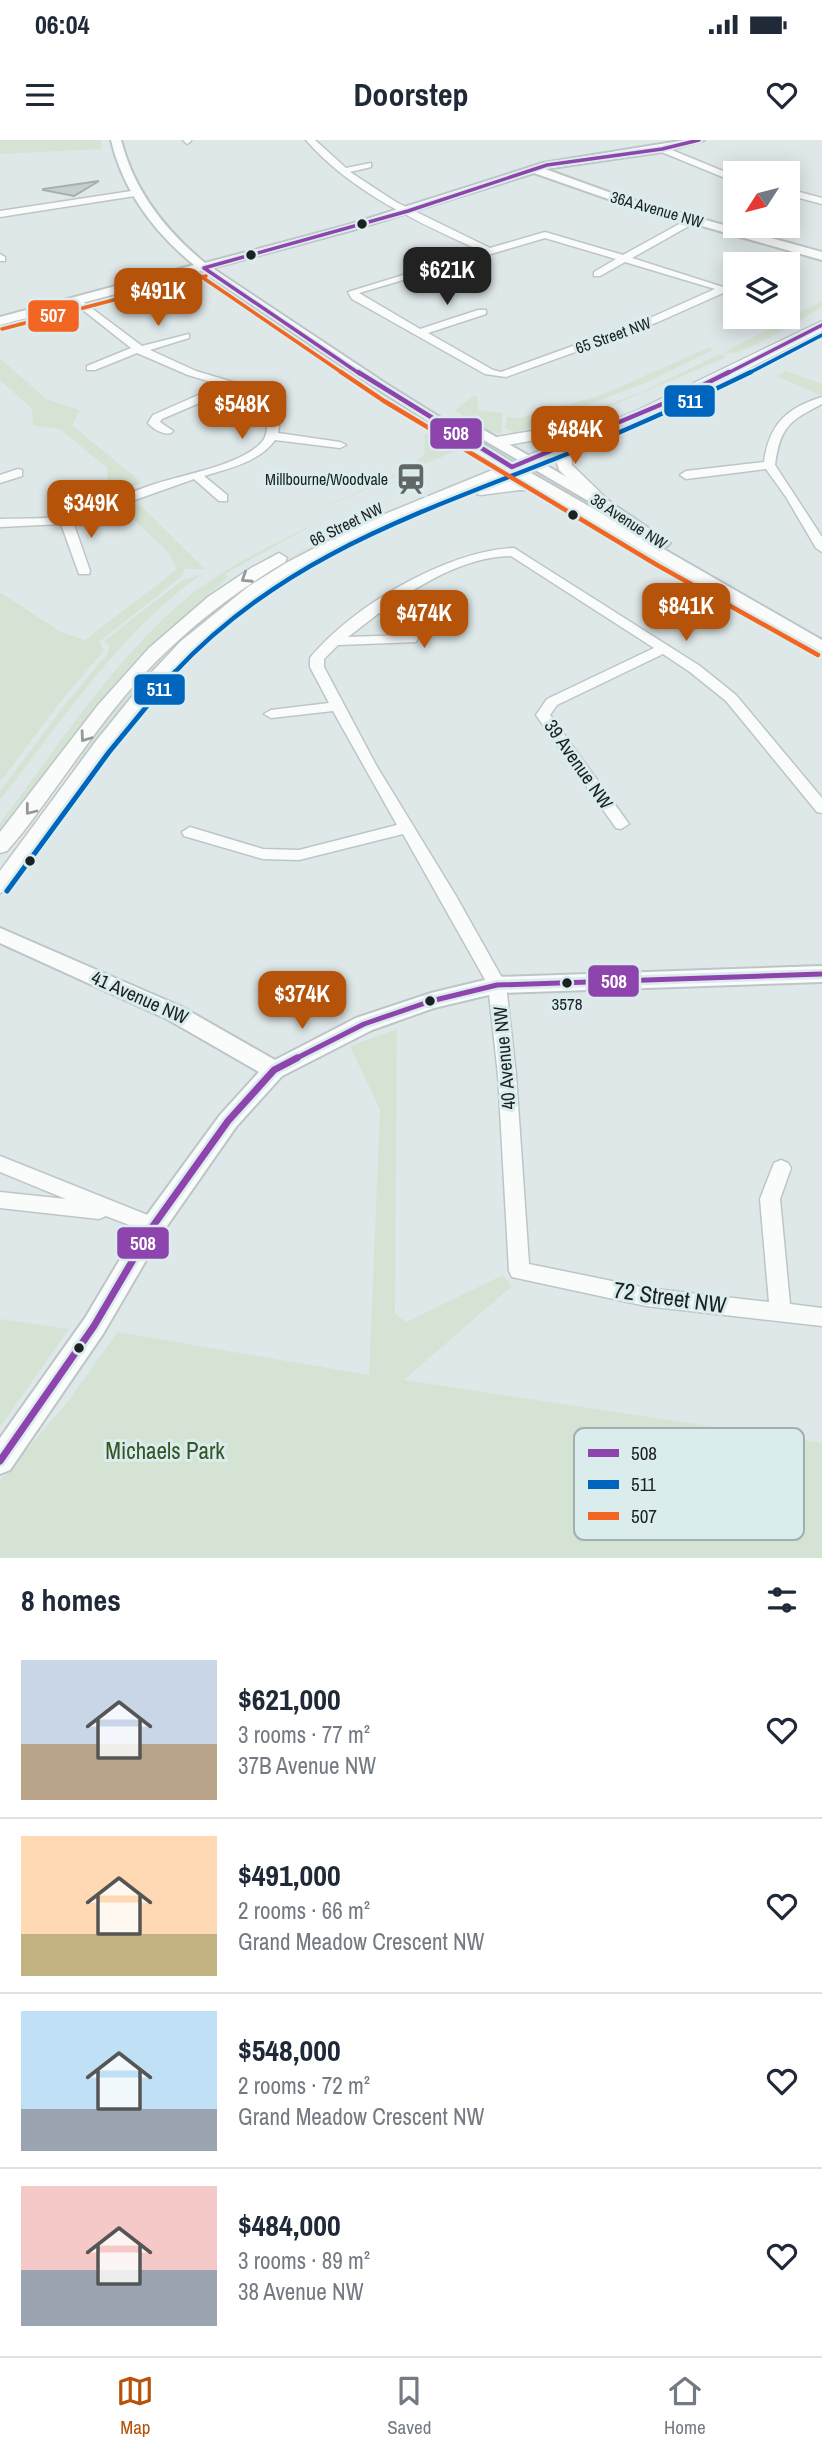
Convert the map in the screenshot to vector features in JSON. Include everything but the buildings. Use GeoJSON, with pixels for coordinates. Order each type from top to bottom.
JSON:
{"type":"FeatureCollection","features":[{"type":"Feature","properties":{"kind":"main road","name":"66 Street NW"},"geometry":{"type":"LineString","coordinates":[[0,846],[59,774],[121,690],[154,653],[229,589],[287,553],[357,516],[508,459],[726,363],[822,312]]}},
{"type":"Feature","properties":{"kind":"main road","name":"66 Street NW"},"geometry":{"type":"LineString","coordinates":[[0,886],[162,671],[219,616],[307,555],[372,523],[450,492],[508,459],[530,460],[690,391],[822,325]]}},
{"type":"Feature","properties":{"kind":"main road"},"geometry":{"type":"LineString","coordinates":[[496,442],[573,429]]}},
{"type":"Feature","properties":{"kind":"main road"},"geometry":{"type":"LineString","coordinates":[[564,446],[562,459],[565,467],[602,503]]}},
{"type":"Feature","properties":{"kind":"main road"},"geometry":{"type":"LineString","coordinates":[[450,492],[519,485],[545,488]]}},
{"type":"Feature","properties":{"kind":"street","name":"38 Avenue NW"},"geometry":{"type":"LineString","coordinates":[[116,140],[125,172],[151,214],[172,239],[204,268],[389,393],[508,459],[545,488],[822,646]]}},
{"type":"Feature","properties":{"kind":"street"},"geometry":{"type":"LineString","coordinates":[[310,140],[343,171],[408,211],[488,251]]}},
{"type":"Feature","properties":{"kind":"street"},"geometry":{"type":"LineString","coordinates":[[0,321],[408,211],[534,169],[565,161],[662,149],[699,140]]}},
{"type":"Feature","properties":{"kind":"street"},"geometry":{"type":"LineString","coordinates":[[662,149],[723,174]]}},
{"type":"Feature","properties":{"kind":"street"},"geometry":{"type":"LineString","coordinates":[[343,171],[369,165]]}},
{"type":"Feature","properties":{"kind":"street","name":"36A Avenue NW"},"geometry":{"type":"LineString","coordinates":[[534,169],[621,200],[822,256]]}},
{"type":"Feature","properties":{"kind":"street"},"geometry":{"type":"LineString","coordinates":[[0,214],[138,193]]}},
{"type":"Feature","properties":{"kind":"street"},"geometry":{"type":"LineString","coordinates":[[800,195],[822,201]]}},
{"type":"Feature","properties":{"kind":"street"},"geometry":{"type":"LineString","coordinates":[[597,274],[693,220]]}},
{"type":"Feature","properties":{"kind":"street"},"geometry":{"type":"LineString","coordinates":[[482,312],[422,332],[356,297],[353,292],[545,235],[625,259]]}},
{"type":"Feature","properties":{"kind":"street","name":"65 Street NW"},"geometry":{"type":"LineString","coordinates":[[422,332],[489,372],[502,375],[654,320],[721,288],[625,259]]}},
{"type":"Feature","properties":{"kind":"street"},"geometry":{"type":"LineString","coordinates":[[0,523],[66,520],[86,515],[151,489],[237,462],[263,448],[272,436],[274,417],[259,390],[192,373],[139,349],[78,301]]}},
{"type":"Feature","properties":{"kind":"street"},"geometry":{"type":"LineString","coordinates":[[91,368],[139,349],[185,336]]}},
{"type":"Feature","properties":{"kind":"street","name":"38 Avenue NW"},"geometry":{"type":"LineString","coordinates":[[320,345],[392,380],[496,442],[508,459]]}},
{"type":"Feature","properties":{"kind":"street"},"geometry":{"type":"LineString","coordinates":[[167,431],[154,423],[157,417],[231,385]]}},
{"type":"Feature","properties":{"kind":"street"},"geometry":{"type":"LineString","coordinates":[[806,549],[822,549],[792,497],[769,465],[771,441],[780,422],[822,400]]}},
{"type":"Feature","properties":{"kind":"street"},"geometry":{"type":"LineString","coordinates":[[272,436],[340,445]]}},
{"type":"Feature","properties":{"kind":"street","name":"38 Avenue NW"},"geometry":{"type":"LineString","coordinates":[[530,460],[602,503],[822,646]]}},
{"type":"Feature","properties":{"kind":"street"},"geometry":{"type":"LineString","coordinates":[[686,475],[769,465]]}},
{"type":"Feature","properties":{"kind":"street"},"geometry":{"type":"LineString","coordinates":[[0,478],[18,473]]}},
{"type":"Feature","properties":{"kind":"street"},"geometry":{"type":"LineString","coordinates":[[196,475],[223,498]]}},
{"type":"Feature","properties":{"kind":"street"},"geometry":{"type":"LineString","coordinates":[[66,520],[84,571]]}},
{"type":"Feature","properties":{"kind":"street"},"geometry":{"type":"LineString","coordinates":[[328,646],[400,592],[483,553],[499,550],[514,552],[695,669],[732,698],[822,808]]}},
{"type":"Feature","properties":{"kind":"street"},"geometry":{"type":"LineString","coordinates":[[328,646],[411,639],[419,624],[377,608]]}},
{"type":"Feature","properties":{"kind":"street","name":"40 Avenue NW"},"geometry":{"type":"LineString","coordinates":[[328,646],[317,658],[317,667],[497,985],[507,1075],[519,1271]]}},
{"type":"Feature","properties":{"kind":"street","name":"39 Avenue NW"},"geometry":{"type":"LineString","coordinates":[[621,824],[543,715],[552,702],[663,649]]}},
{"type":"Feature","properties":{"kind":"street"},"geometry":{"type":"LineString","coordinates":[[271,713],[337,706]]}},
{"type":"Feature","properties":{"kind":"street"},"geometry":{"type":"LineString","coordinates":[[190,832],[263,853],[299,855],[406,828]]}},
{"type":"Feature","properties":{"kind":"street","name":"41 Avenue NW"},"geometry":{"type":"LineString","coordinates":[[0,935],[175,1011],[274,1069]]}},
{"type":"Feature","properties":{"kind":"street"},"geometry":{"type":"LineString","coordinates":[[0,1461],[94,1326],[153,1226],[229,1121],[274,1069],[364,1024],[431,1002],[497,985],[822,974]]}},
{"type":"Feature","properties":{"kind":"street"},"geometry":{"type":"LineString","coordinates":[[0,1164],[153,1226]]}},
{"type":"Feature","properties":{"kind":"street"},"geometry":{"type":"LineString","coordinates":[[780,1311],[770,1199],[781,1168]]}},
{"type":"Feature","properties":{"kind":"street"},"geometry":{"type":"LineString","coordinates":[[0,1200],[116,1213]]}},
{"type":"Feature","properties":{"kind":"street","name":"72 Street NW"},"geometry":{"type":"LineString","coordinates":[[519,1271],[646,1297],[822,1317]]}},
{"type":"Feature","properties":{"kind":"green space"},"geometry":{"type":"Polygon","coordinates":[[[0,140],[101,140],[101,149],[0,154],[0,140]]]}},
{"type":"Feature","properties":{"kind":"green space"},"geometry":{"type":"Polygon","coordinates":[[[822,301],[822,307],[800,320],[800,313],[822,301]]]}},
{"type":"Feature","properties":{"kind":"green space"},"geometry":{"type":"Polygon","coordinates":[[[769,329],[785,329],[744,349],[723,353],[769,329]]]}},
{"type":"Feature","properties":{"kind":"green space"},"geometry":{"type":"Polygon","coordinates":[[[710,347],[713,350],[645,383],[515,433],[505,428],[507,417],[520,418],[601,395],[710,347]]]}},
{"type":"Feature","properties":{"kind":"green space"},"geometry":{"type":"Polygon","coordinates":[[[720,354],[727,357],[575,421],[538,432],[644,391],[720,354]]]}},
{"type":"Feature","properties":{"kind":"green space"},"geometry":{"type":"Polygon","coordinates":[[[0,358],[46,399],[80,410],[72,425],[142,483],[109,495],[107,468],[60,429],[33,425],[32,409],[0,380],[0,358]]]}},
{"type":"Feature","properties":{"kind":"green space"},"geometry":{"type":"Polygon","coordinates":[[[786,371],[822,384],[822,396],[776,376],[786,371]]]}},
{"type":"Feature","properties":{"kind":"green space"},"geometry":{"type":"Polygon","coordinates":[[[472,396],[477,396],[478,410],[503,413],[501,434],[488,431],[455,411],[472,396]]]}},
{"type":"Feature","properties":{"kind":"green space"},"geometry":{"type":"Polygon","coordinates":[[[430,432],[447,442],[465,447],[269,531],[396,475],[424,455],[423,435],[430,432]]]}},
{"type":"Feature","properties":{"kind":"green space"},"geometry":{"type":"Polygon","coordinates":[[[139,504],[205,569],[185,569],[180,578],[99,642],[104,650],[61,701],[0,782],[0,592],[59,631],[85,640],[177,569],[169,553],[123,510],[139,504]]]}},
{"type":"Feature","properties":{"kind":"green space"},"geometry":{"type":"Polygon","coordinates":[[[371,516],[278,568],[200,625],[147,677],[75,771],[72,770],[132,689],[202,620],[282,563],[371,516]]]}},
{"type":"Feature","properties":{"kind":"green space"},"geometry":{"type":"Polygon","coordinates":[[[314,524],[225,574],[228,577],[136,660],[109,691],[0,837],[0,823],[90,702],[114,671],[166,616],[222,573],[314,524]]]}},
{"type":"Feature","properties":{"kind":"green space"},"geometry":{"type":"Polygon","coordinates":[[[202,574],[144,623],[118,651],[69,709],[0,800],[0,791],[63,707],[108,653],[109,645],[104,641],[181,581],[202,574]]]}},
{"type":"Feature","properties":{"kind":"green space","name":"Michaels Park"},"geometry":{"type":"Polygon","coordinates":[[[397,1029],[395,1314],[406,1322],[503,1275],[512,1286],[404,1380],[722,1428],[574,1428],[574,1540],[804,1540],[804,1440],[822,1443],[822,1558],[0,1558],[0,1480],[65,1405],[118,1332],[369,1375],[380,1110],[350,1046],[397,1029]]]}},
{"type":"Feature","properties":{"kind":"green space"},"geometry":{"type":"Polygon","coordinates":[[[0,1319],[69,1329],[0,1427],[0,1319]]]}},
{"type":"Feature","properties":{"kind":"transit line","name":"508"},"geometry":{"type":"LineString","coordinates":[[204,268],[408,211],[547,165],[662,149],[699,140]]}},
{"type":"Feature","properties":{"kind":"transit line","name":"508"},"geometry":{"type":"LineString","coordinates":[[204,268],[389,393],[512,467],[679,397],[822,325]]}},
{"type":"Feature","properties":{"kind":"transit line","name":"507"},"geometry":{"type":"LineString","coordinates":[[199,275],[384,401],[657,565],[818,655]]}},
{"type":"Feature","properties":{"kind":"transit line","name":"507"},"geometry":{"type":"LineString","coordinates":[[2,329],[206,276]]}},
{"type":"Feature","properties":{"kind":"transit line","name":"511"},"geometry":{"type":"LineString","coordinates":[[7,891],[109,752],[162,686],[223,625],[260,596],[299,571],[383,528],[625,430],[724,385],[822,335]]}},
{"type":"Feature","properties":{"kind":"transit line","name":"508"},"geometry":{"type":"LineString","coordinates":[[0,1461],[94,1326],[153,1226],[228,1121],[274,1070],[364,1024],[431,1001],[497,985],[822,974]]}},
{"type":"Feature","properties":{"kind":"place","name":"Millbourne/Woodvale"},"geometry":{"type":"Point","coordinates":[411,479]}},
{"type":"Feature","properties":{"kind":"place","name":"3578"},"geometry":{"type":"Point","coordinates":[567,983]}}]}
